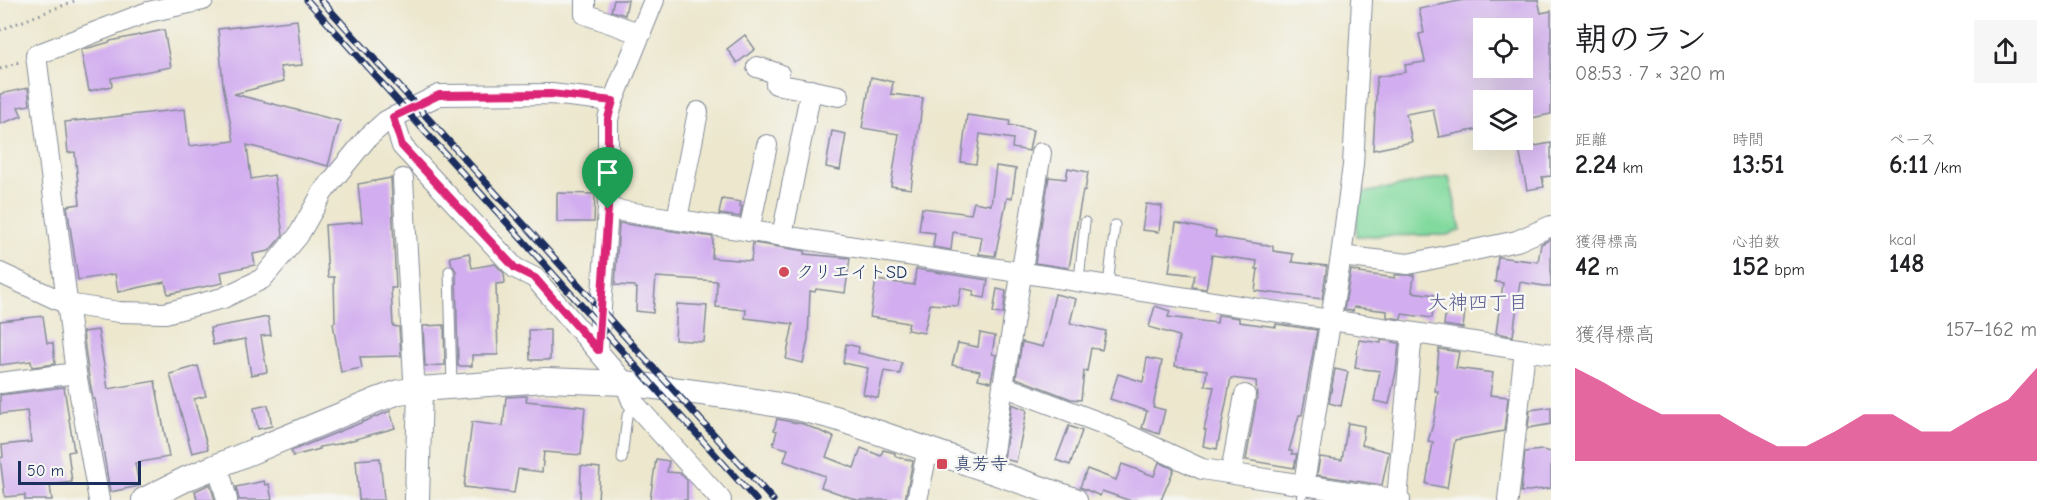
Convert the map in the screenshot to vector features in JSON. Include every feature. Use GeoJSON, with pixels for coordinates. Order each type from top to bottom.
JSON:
{"type":"FeatureCollection","features":[{"type":"Feature","properties":{"kind":"street"},"geometry":{"type":"LineString","coordinates":[[99,500],[76,373],[36,55],[148,12],[203,0]]}},
{"type":"Feature","properties":{"kind":"street"},"geometry":{"type":"LineString","coordinates":[[598,350],[608,209],[608,118],[654,0]]}},
{"type":"Feature","properties":{"kind":"street"},"geometry":{"type":"LineString","coordinates":[[1303,492],[1341,256],[1353,165],[1362,0]]}},
{"type":"Feature","properties":{"kind":"street"},"geometry":{"type":"LineString","coordinates":[[579,8],[641,34]]}},
{"type":"Feature","properties":{"kind":"street"},"geometry":{"type":"LineString","coordinates":[[757,67],[779,74],[776,84],[838,96]]}},
{"type":"Feature","properties":{"kind":"street"},"geometry":{"type":"LineString","coordinates":[[782,236],[811,90]]}},
{"type":"Feature","properties":{"kind":"street"},"geometry":{"type":"LineString","coordinates":[[0,273],[67,304],[119,312],[165,314],[223,298],[262,279],[298,236],[323,192],[367,138],[393,117],[439,95],[551,94],[613,101]]}},
{"type":"Feature","properties":{"kind":"street"},"geometry":{"type":"LineString","coordinates":[[393,117],[402,146],[515,268],[535,278],[598,350],[630,394],[722,500]]}},
{"type":"Feature","properties":{"kind":"street"},"geometry":{"type":"LineString","coordinates":[[677,219],[692,123]]}},
{"type":"Feature","properties":{"kind":"street"},"geometry":{"type":"LineString","coordinates":[[749,231],[767,145]]}},
{"type":"Feature","properties":{"kind":"street"},"geometry":{"type":"LineString","coordinates":[[990,471],[1041,153]]}},
{"type":"Feature","properties":{"kind":"street"},"geometry":{"type":"LineString","coordinates":[[403,179],[403,295],[414,378],[420,389],[417,500]]}},
{"type":"Feature","properties":{"kind":"street"},"geometry":{"type":"LineString","coordinates":[[608,209],[1551,354]]}},
{"type":"Feature","properties":{"kind":"street"},"geometry":{"type":"LineString","coordinates":[[1341,256],[1408,264],[1517,241],[1551,226]]}},
{"type":"Feature","properties":{"kind":"street"},"geometry":{"type":"LineString","coordinates":[[1004,386],[1106,425],[1202,469],[1231,473],[1303,492],[1398,500],[1412,333]]}},
{"type":"Feature","properties":{"kind":"street"},"geometry":{"type":"LineString","coordinates":[[1508,500],[1525,350]]}},
{"type":"Feature","properties":{"kind":"street"},"geometry":{"type":"LineString","coordinates":[[0,383],[76,373]]}},
{"type":"Feature","properties":{"kind":"street"},"geometry":{"type":"LineString","coordinates":[[144,500],[218,466],[392,395],[420,389],[546,380],[630,394],[666,387],[797,408],[836,418],[1075,500]]}},
{"type":"Feature","properties":{"kind":"street"},"geometry":{"type":"LineString","coordinates":[[1231,473],[1246,408]]}},
{"type":"Feature","properties":{"kind":"street"},"geometry":{"type":"LineString","coordinates":[[917,500],[928,449]]}},
{"type":"Feature","properties":{"kind":"street"},"geometry":{"type":"LineString","coordinates":[[218,466],[227,500]]}},
{"type":"Feature","properties":{"kind":"lane"},"geometry":{"type":"LineString","coordinates":[[1079,280],[1085,222]]}},
{"type":"Feature","properties":{"kind":"lane"},"geometry":{"type":"LineString","coordinates":[[1108,285],[1115,225]]}},
{"type":"Feature","properties":{"kind":"lane"},"geometry":{"type":"LineString","coordinates":[[449,271],[452,386]]}},
{"type":"Feature","properties":{"kind":"lane"},"geometry":{"type":"LineString","coordinates":[[622,459],[630,394]]}},
{"type":"Feature","properties":{"kind":"path"},"geometry":{"type":"LineString","coordinates":[[0,30],[77,0]]}},
{"type":"Feature","properties":{"kind":"green space"},"geometry":{"type":"Polygon","coordinates":[[[1449,176],[1461,230],[1447,235],[1356,236],[1358,194],[1449,176]]]}},
{"type":"Feature","properties":{"kind":"building"},"geometry":{"type":"Polygon","coordinates":[[[614,0],[628,0],[625,15],[611,11],[614,0]]]}},
{"type":"Feature","properties":{"kind":"building"},"geometry":{"type":"Polygon","coordinates":[[[1464,0],[1538,0],[1541,13],[1551,11],[1551,114],[1533,118],[1533,90],[1473,90],[1473,130],[1439,137],[1433,109],[1406,114],[1412,142],[1373,150],[1377,77],[1406,72],[1405,65],[1425,62],[1419,34],[1424,33],[1419,9],[1464,0]]]}},
{"type":"Feature","properties":{"kind":"building"},"geometry":{"type":"Polygon","coordinates":[[[297,20],[302,65],[280,67],[284,81],[234,94],[340,121],[328,166],[247,145],[251,179],[274,175],[283,235],[269,251],[253,254],[255,265],[221,272],[223,283],[168,294],[165,282],[118,292],[115,274],[78,280],[67,206],[80,204],[75,152],[68,153],[65,122],[185,109],[189,146],[234,141],[223,85],[218,29],[297,20]]]}},
{"type":"Feature","properties":{"kind":"building"},"geometry":{"type":"Polygon","coordinates":[[[164,30],[171,67],[111,78],[112,86],[89,91],[81,50],[110,41],[164,30]]]}},
{"type":"Feature","properties":{"kind":"building"},"geometry":{"type":"Polygon","coordinates":[[[745,35],[755,49],[737,63],[727,49],[745,35]]]}},
{"type":"Feature","properties":{"kind":"building"},"geometry":{"type":"Polygon","coordinates":[[[871,77],[893,82],[891,94],[923,98],[911,189],[891,186],[899,134],[862,128],[871,77]]]}},
{"type":"Feature","properties":{"kind":"building"},"geometry":{"type":"Polygon","coordinates":[[[28,88],[30,105],[18,107],[22,116],[0,124],[0,94],[28,88]]]}},
{"type":"Feature","properties":{"kind":"building"},"geometry":{"type":"Polygon","coordinates":[[[967,115],[1010,121],[1009,125],[1033,130],[1029,151],[1012,148],[1013,139],[980,134],[976,164],[961,162],[967,115]]]}},
{"type":"Feature","properties":{"kind":"building"},"geometry":{"type":"Polygon","coordinates":[[[832,131],[846,134],[840,170],[826,167],[832,131]]]}},
{"type":"Feature","properties":{"kind":"building"},"geometry":{"type":"Polygon","coordinates":[[[1551,143],[1551,176],[1542,177],[1544,187],[1527,190],[1519,150],[1533,150],[1533,146],[1551,143]]]}},
{"type":"Feature","properties":{"kind":"building"},"geometry":{"type":"Polygon","coordinates":[[[996,166],[1016,169],[1012,198],[1007,198],[995,256],[979,254],[982,237],[953,232],[951,250],[933,247],[935,233],[919,231],[922,208],[971,214],[974,202],[991,205],[996,166]]]}},
{"type":"Feature","properties":{"kind":"building"},"geometry":{"type":"Polygon","coordinates":[[[1068,168],[1088,172],[1069,268],[1035,263],[1049,177],[1066,179],[1068,168]]]}},
{"type":"Feature","properties":{"kind":"building"},"geometry":{"type":"Polygon","coordinates":[[[391,178],[396,288],[391,288],[393,326],[399,327],[401,356],[360,357],[362,368],[341,372],[333,323],[335,322],[334,277],[328,277],[325,225],[362,222],[358,184],[391,178]]]}},
{"type":"Feature","properties":{"kind":"building"},"geometry":{"type":"Polygon","coordinates":[[[557,193],[595,194],[594,222],[557,222],[557,193]]]}},
{"type":"Feature","properties":{"kind":"building"},"geometry":{"type":"Polygon","coordinates":[[[722,199],[741,202],[740,217],[719,214],[722,199]]]}},
{"type":"Feature","properties":{"kind":"building"},"geometry":{"type":"Polygon","coordinates":[[[1146,204],[1162,206],[1159,232],[1142,230],[1146,204]]]}},
{"type":"Feature","properties":{"kind":"building"},"geometry":{"type":"Polygon","coordinates":[[[619,223],[713,237],[712,258],[751,261],[753,243],[805,251],[804,254],[850,258],[845,293],[816,289],[815,292],[810,291],[808,339],[803,363],[786,359],[793,324],[745,318],[746,310],[716,307],[717,281],[656,277],[653,313],[636,311],[637,288],[615,285],[619,223]]]}},
{"type":"Feature","properties":{"kind":"building"},"geometry":{"type":"Polygon","coordinates":[[[1176,223],[1216,231],[1215,237],[1273,246],[1273,251],[1293,254],[1292,262],[1327,266],[1322,299],[1255,291],[1257,261],[1212,255],[1206,289],[1192,287],[1195,275],[1169,272],[1176,223]]]}},
{"type":"Feature","properties":{"kind":"building"},"geometry":{"type":"Polygon","coordinates":[[[1551,239],[1551,287],[1520,282],[1513,336],[1496,333],[1503,283],[1495,282],[1498,257],[1538,262],[1541,244],[1551,239]]]}},
{"type":"Feature","properties":{"kind":"building"},"geometry":{"type":"Polygon","coordinates":[[[469,253],[472,268],[495,264],[504,273],[505,283],[496,284],[498,355],[472,355],[472,366],[458,366],[456,271],[450,257],[469,253]]]}},
{"type":"Feature","properties":{"kind":"building"},"geometry":{"type":"Polygon","coordinates":[[[916,269],[988,280],[985,298],[973,296],[974,291],[961,288],[958,306],[930,304],[924,333],[907,330],[909,323],[870,317],[876,280],[914,285],[916,269]]]}},
{"type":"Feature","properties":{"kind":"building"},"geometry":{"type":"Polygon","coordinates":[[[1351,270],[1395,278],[1395,275],[1414,275],[1412,292],[1435,295],[1432,318],[1402,314],[1401,319],[1387,317],[1387,311],[1354,307],[1353,311],[1344,310],[1351,270]]]}},
{"type":"Feature","properties":{"kind":"building"},"geometry":{"type":"Polygon","coordinates":[[[997,289],[1006,291],[1003,314],[993,313],[997,289]]]}},
{"type":"Feature","properties":{"kind":"building"},"geometry":{"type":"Polygon","coordinates":[[[1055,294],[1076,299],[1070,323],[1106,331],[1102,350],[1091,348],[1087,371],[1084,371],[1081,400],[1071,399],[1016,378],[1022,342],[1043,347],[1055,294]]]}},
{"type":"Feature","properties":{"kind":"building"},"geometry":{"type":"Polygon","coordinates":[[[677,304],[707,306],[704,342],[675,340],[677,304]]]}},
{"type":"Feature","properties":{"kind":"building"},"geometry":{"type":"Polygon","coordinates":[[[1155,306],[1170,311],[1168,317],[1217,323],[1218,315],[1239,318],[1239,322],[1317,330],[1302,415],[1299,415],[1289,451],[1297,454],[1294,468],[1246,460],[1257,397],[1256,381],[1231,378],[1217,449],[1203,446],[1206,430],[1204,430],[1214,387],[1205,386],[1207,370],[1175,366],[1179,336],[1149,327],[1155,306]]]}},
{"type":"Feature","properties":{"kind":"building"},"geometry":{"type":"Polygon","coordinates":[[[1446,309],[1465,311],[1463,328],[1444,325],[1446,309]]]}},
{"type":"Feature","properties":{"kind":"building"},"geometry":{"type":"Polygon","coordinates":[[[43,316],[47,343],[53,343],[55,364],[32,367],[31,361],[0,365],[0,321],[43,316]]]}},
{"type":"Feature","properties":{"kind":"building"},"geometry":{"type":"Polygon","coordinates":[[[268,317],[271,335],[261,336],[267,372],[251,375],[245,339],[213,345],[210,328],[268,317]]]}},
{"type":"Feature","properties":{"kind":"building"},"geometry":{"type":"Polygon","coordinates":[[[444,325],[445,365],[425,366],[423,326],[444,325]]]}},
{"type":"Feature","properties":{"kind":"building"},"geometry":{"type":"Polygon","coordinates":[[[98,330],[108,389],[155,381],[169,457],[135,463],[139,486],[110,492],[83,332],[98,330]]]}},
{"type":"Feature","properties":{"kind":"building"},"geometry":{"type":"Polygon","coordinates":[[[529,330],[550,330],[550,360],[530,360],[529,330]]]}},
{"type":"Feature","properties":{"kind":"building"},"geometry":{"type":"Polygon","coordinates":[[[980,333],[995,336],[992,354],[996,355],[991,382],[978,379],[980,371],[952,365],[958,343],[978,347],[980,333]]]}},
{"type":"Feature","properties":{"kind":"building"},"geometry":{"type":"Polygon","coordinates":[[[1359,340],[1399,343],[1389,404],[1374,401],[1380,371],[1355,368],[1359,340]]]}},
{"type":"Feature","properties":{"kind":"building"},"geometry":{"type":"Polygon","coordinates":[[[846,344],[859,347],[858,353],[902,363],[900,374],[884,371],[878,398],[863,394],[868,368],[843,363],[846,344]]]}},
{"type":"Feature","properties":{"kind":"building"},"geometry":{"type":"Polygon","coordinates":[[[1439,349],[1459,352],[1456,368],[1493,373],[1490,395],[1508,397],[1504,431],[1455,440],[1447,488],[1426,484],[1433,442],[1428,441],[1434,421],[1438,391],[1435,391],[1439,349]]]}},
{"type":"Feature","properties":{"kind":"building"},"geometry":{"type":"Polygon","coordinates":[[[1147,358],[1162,361],[1153,407],[1165,410],[1159,434],[1142,428],[1147,411],[1110,399],[1118,374],[1143,382],[1147,358]]]}},
{"type":"Feature","properties":{"kind":"building"},"geometry":{"type":"Polygon","coordinates":[[[198,366],[206,396],[194,399],[208,449],[192,453],[170,374],[198,366]]]}},
{"type":"Feature","properties":{"kind":"building"},"geometry":{"type":"Polygon","coordinates":[[[1335,369],[1348,372],[1341,406],[1329,403],[1335,369]]]}},
{"type":"Feature","properties":{"kind":"building"},"geometry":{"type":"Polygon","coordinates":[[[64,387],[74,451],[68,452],[72,482],[50,485],[52,500],[25,500],[25,495],[5,497],[0,458],[3,457],[2,445],[31,442],[27,411],[0,414],[0,395],[64,387]]]}},
{"type":"Feature","properties":{"kind":"building"},"geometry":{"type":"Polygon","coordinates":[[[527,396],[526,401],[585,407],[581,455],[544,452],[542,472],[518,469],[514,493],[464,487],[472,422],[503,426],[506,397],[527,396]]]}},
{"type":"Feature","properties":{"kind":"building"},"geometry":{"type":"Polygon","coordinates":[[[1012,404],[1027,410],[1016,462],[1004,459],[1012,404]]]}},
{"type":"Feature","properties":{"kind":"building"},"geometry":{"type":"Polygon","coordinates":[[[268,405],[272,426],[258,429],[254,408],[268,405]]]}},
{"type":"Feature","properties":{"kind":"building"},"geometry":{"type":"Polygon","coordinates":[[[1551,407],[1551,424],[1528,428],[1530,410],[1551,407]]]}},
{"type":"Feature","properties":{"kind":"building"},"geometry":{"type":"Polygon","coordinates":[[[390,411],[395,428],[293,456],[291,451],[390,411]]]}},
{"type":"Feature","properties":{"kind":"building"},"geometry":{"type":"Polygon","coordinates":[[[777,419],[803,424],[834,437],[826,457],[854,468],[861,448],[881,456],[883,450],[895,453],[895,456],[913,461],[905,500],[857,500],[821,487],[825,476],[784,461],[788,449],[773,445],[777,431],[774,430],[777,419]]]}},
{"type":"Feature","properties":{"kind":"building"},"geometry":{"type":"Polygon","coordinates":[[[1348,423],[1364,426],[1362,445],[1389,452],[1382,485],[1317,475],[1320,457],[1342,460],[1348,423]]]}},
{"type":"Feature","properties":{"kind":"building"},"geometry":{"type":"Polygon","coordinates":[[[1069,426],[1082,431],[1070,465],[1056,460],[1069,426]]]}},
{"type":"Feature","properties":{"kind":"building"},"geometry":{"type":"Polygon","coordinates":[[[1542,450],[1551,452],[1551,488],[1521,492],[1525,452],[1542,450]]]}},
{"type":"Feature","properties":{"kind":"building"},"geometry":{"type":"Polygon","coordinates":[[[380,458],[384,500],[359,500],[356,460],[380,458]]]}},
{"type":"Feature","properties":{"kind":"building"},"geometry":{"type":"Polygon","coordinates":[[[656,459],[669,461],[667,472],[680,473],[687,480],[687,500],[650,500],[656,459]]]}},
{"type":"Feature","properties":{"kind":"building"},"geometry":{"type":"Polygon","coordinates":[[[1159,462],[1174,469],[1161,500],[1128,500],[1102,491],[1100,496],[1080,487],[1087,469],[1116,480],[1122,464],[1154,476],[1159,462]]]}},
{"type":"Feature","properties":{"kind":"building"},"geometry":{"type":"Polygon","coordinates":[[[581,466],[600,468],[598,500],[580,499],[581,466]]]}},
{"type":"Feature","properties":{"kind":"building"},"geometry":{"type":"Polygon","coordinates":[[[264,481],[265,485],[269,484],[272,500],[239,500],[236,487],[264,481]]]}},
{"type":"Feature","properties":{"kind":"building"},"geometry":{"type":"Polygon","coordinates":[[[210,484],[215,500],[197,500],[195,491],[210,484]]]}},
{"type":"Feature","properties":{"kind":"railway"},"geometry":{"type":"LineString","coordinates":[[307,0],[756,500]]}},
{"type":"Feature","properties":{"kind":"railway"},"geometry":{"type":"LineString","coordinates":[[321,0],[773,500]]}},
{"type":"Feature","properties":{"kind":"place","name":"クリエイトSD"},"geometry":{"type":"Point","coordinates":[784,272]}},
{"type":"Feature","properties":{"kind":"place","name":"真芳寺"},"geometry":{"type":"Point","coordinates":[942,464]}},
{"type":"Feature","properties":{"kind":"district","name":"大神四丁目"},"geometry":{"type":"Point","coordinates":[1478,302]}},
{"type":"Feature","properties":{"kind":"route"},"geometry":{"type":"LineString","coordinates":[[551,94],[613,101],[608,118],[608,209],[598,350],[535,278],[515,268],[402,146],[393,117],[439,95],[551,94]]}}]}
